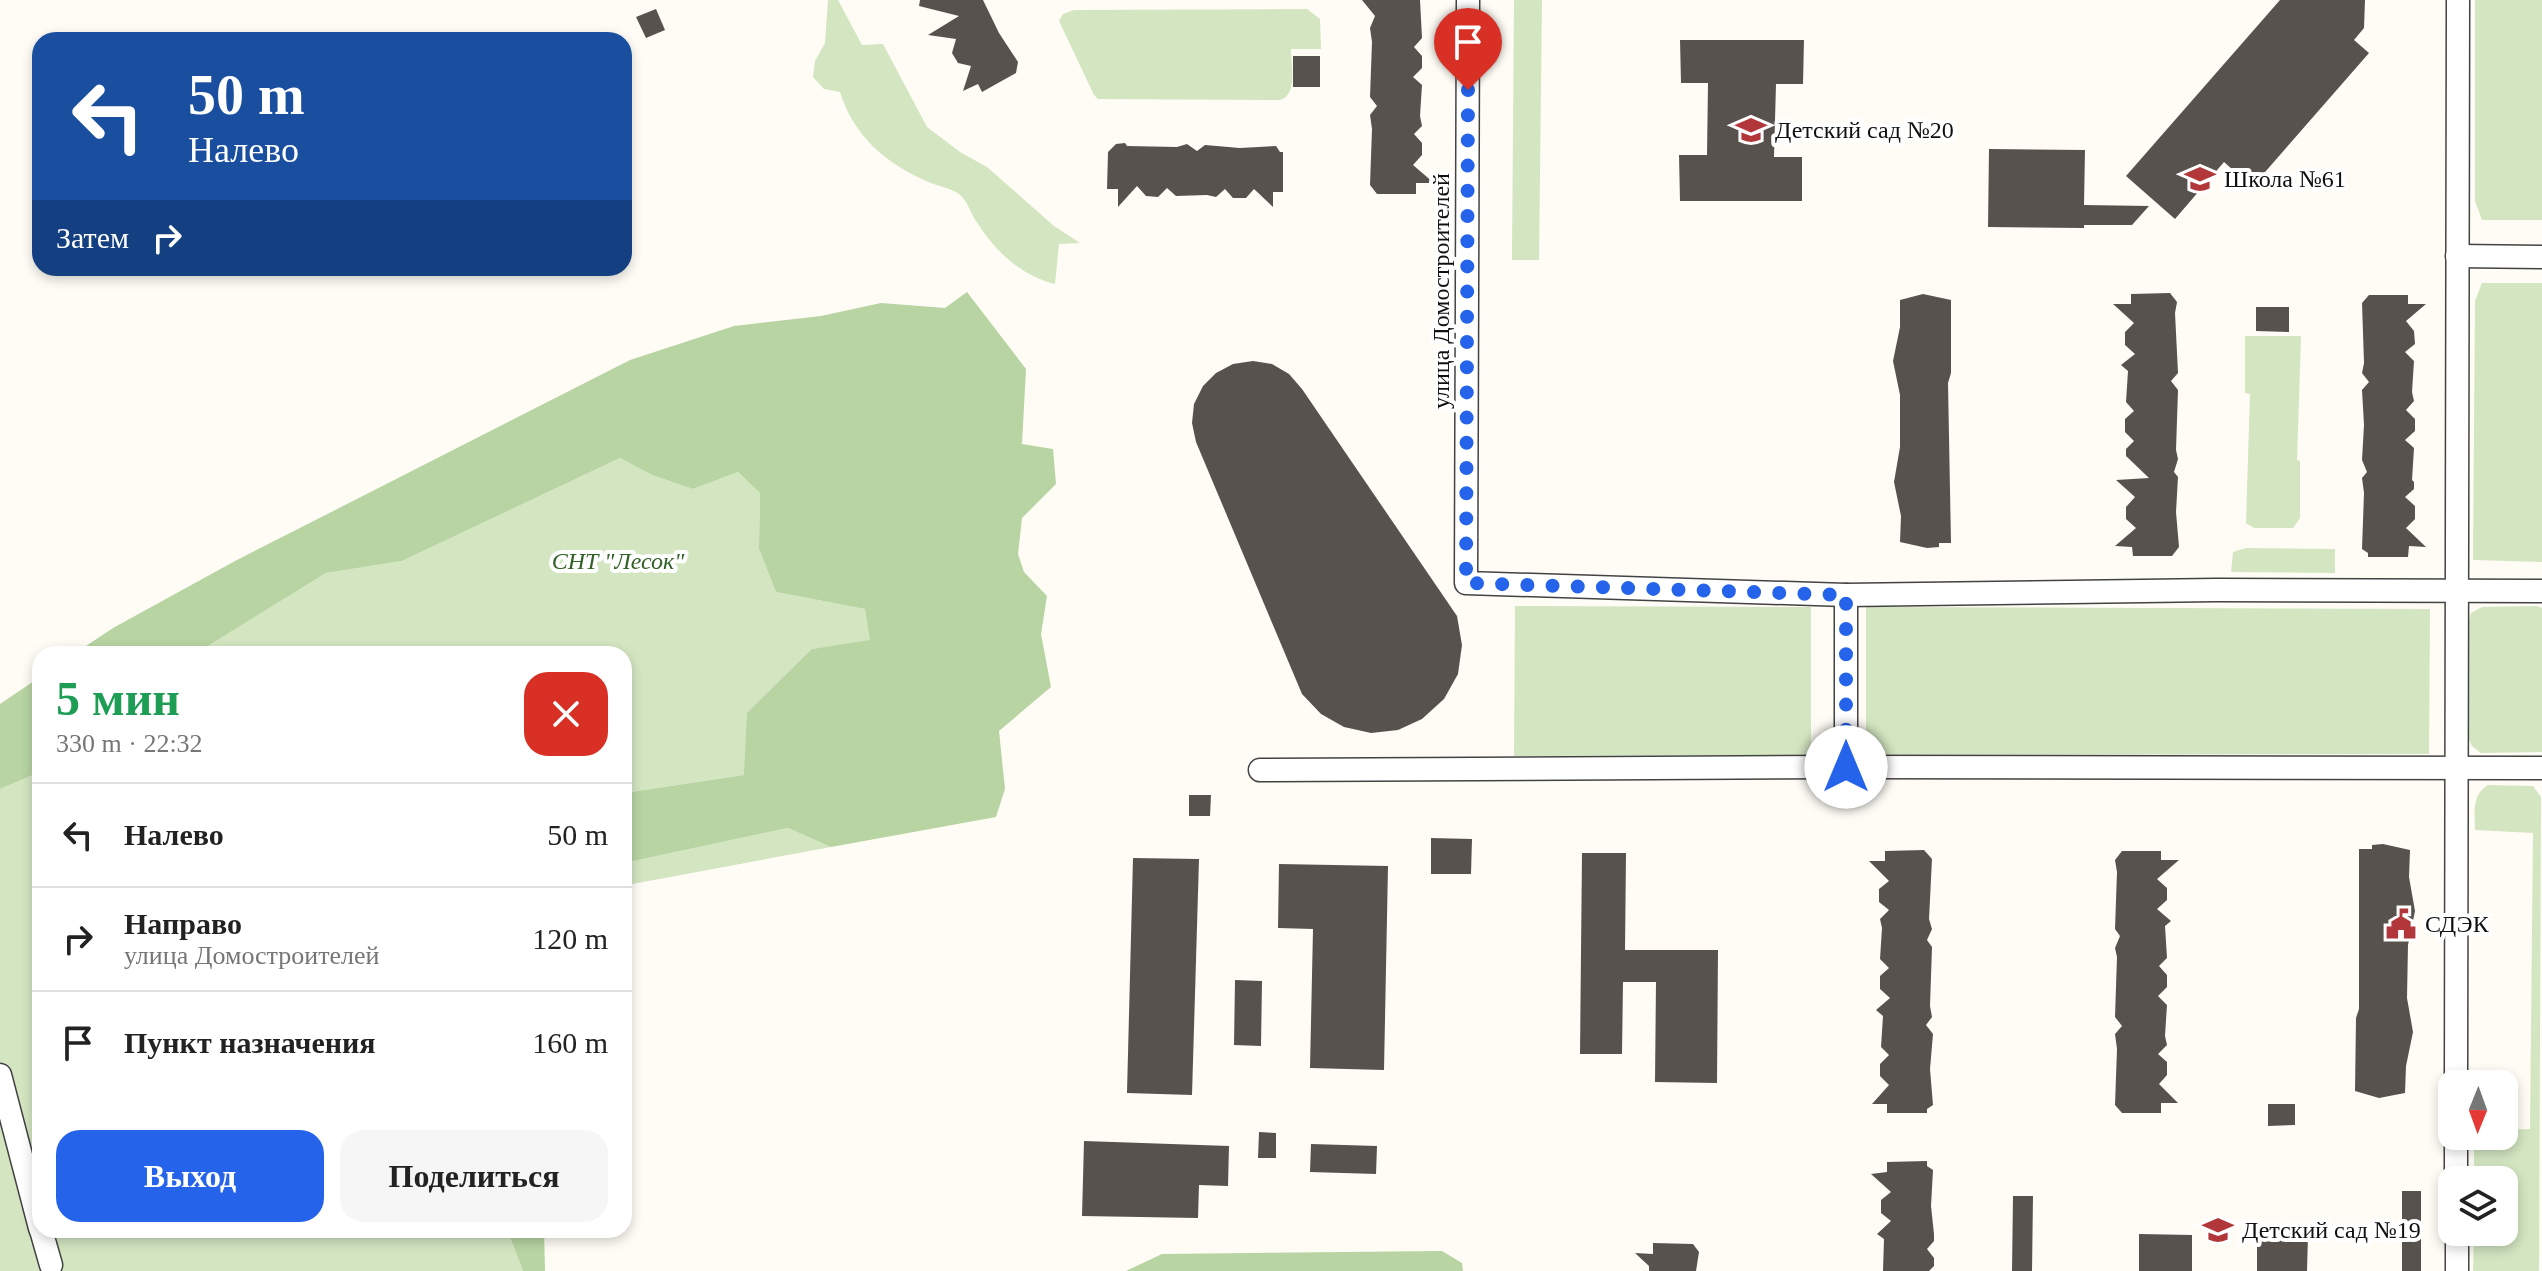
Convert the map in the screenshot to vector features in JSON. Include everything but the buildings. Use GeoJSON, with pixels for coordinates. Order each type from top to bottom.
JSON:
{"type":"FeatureCollection","features":[{"type":"Feature","properties":{"kind":"street","name":"улица Домостроителей"},"geometry":{"type":"LineString","coordinates":[[1468,0],[1466,583],[1846,595]]}},
{"type":"Feature","properties":{"kind":"street"},"geometry":{"type":"LineString","coordinates":[[2456,1070],[2458,0]]}},
{"type":"Feature","properties":{"kind":"street"},"geometry":{"type":"LineString","coordinates":[[2457,256],[2542,257]]}},
{"type":"Feature","properties":{"kind":"street"},"geometry":{"type":"LineString","coordinates":[[1846,767],[1846,595],[2216,590],[2542,591]]}},
{"type":"Feature","properties":{"kind":"street"},"geometry":{"type":"LineString","coordinates":[[1260,770],[2542,768]]}},
{"type":"Feature","properties":{"kind":"street"},"geometry":{"type":"LineString","coordinates":[[0,1075],[32,1198]]}},
{"type":"Feature","properties":{"kind":"street"},"geometry":{"type":"LineString","coordinates":[[43,1238],[51,1265]]}},
{"type":"Feature","properties":{"kind":"street"},"geometry":{"type":"LineString","coordinates":[[2457,1246],[2457,1271]]}},
{"type":"Feature","properties":{"kind":"green space"},"geometry":{"type":"Polygon","coordinates":[[[828,0],[838,0],[862,45],[883,44],[927,127],[960,152],[987,167],[1054,226],[1080,243],[1059,244],[1055,284],[1031,275],[1000,252],[983,232],[960,195],[911,174],[872,146],[853,122],[840,92],[824,89],[813,77],[815,61],[825,43],[828,0]]]}},
{"type":"Feature","properties":{"kind":"green space"},"geometry":{"type":"Polygon","coordinates":[[[1514,0],[1542,0],[1539,260],[1512,260],[1514,0]]]}},
{"type":"Feature","properties":{"kind":"green space"},"geometry":{"type":"Polygon","coordinates":[[[2475,0],[2542,0],[2542,220],[2482,220],[2475,201],[2475,0]]]}},
{"type":"Feature","properties":{"kind":"green space"},"geometry":{"type":"Polygon","coordinates":[[[1307,9],[1320,19],[1321,49],[1291,49],[1291,86],[1286,97],[1280,100],[1098,99],[1059,21],[1063,14],[1074,10],[1307,9]]]}},
{"type":"Feature","properties":{"kind":"green space"},"geometry":{"type":"Polygon","coordinates":[[[2482,283],[2542,283],[2542,562],[2473,560],[2475,301],[2482,283]]]}},
{"type":"Feature","properties":{"kind":"green space"},"geometry":{"type":"Polygon","coordinates":[[[967,292],[1026,369],[1022,444],[1053,449],[1056,484],[1022,518],[1018,554],[1024,572],[1047,596],[1041,634],[1051,687],[999,731],[1005,789],[996,817],[831,847],[788,828],[632,861],[632,792],[744,775],[747,713],[812,649],[870,640],[865,609],[776,592],[759,549],[760,493],[738,472],[693,489],[652,475],[620,458],[402,561],[326,573],[208,646],[86,646],[235,561],[630,360],[734,326],[821,316],[881,303],[945,308],[967,292]]]}},
{"type":"Feature","properties":{"kind":"green space"},"geometry":{"type":"Polygon","coordinates":[[[2245,336],[2301,336],[2297,460],[2300,461],[2300,518],[2293,528],[2254,528],[2246,523],[2250,394],[2245,393],[2245,336]]]}},
{"type":"Feature","properties":{"kind":"green space","name":"СНТ \"Лесок\""},"geometry":{"type":"Polygon","coordinates":[[[620,458],[652,475],[693,489],[738,472],[760,493],[759,549],[776,592],[865,609],[871,641],[812,649],[744,775],[632,792],[632,646],[208,646],[326,573],[402,561],[620,458]]]}},
{"type":"Feature","properties":{"kind":"green space"},"geometry":{"type":"Polygon","coordinates":[[[2246,548],[2335,549],[2335,573],[2231,572],[2233,552],[2246,548]]]}},
{"type":"Feature","properties":{"kind":"green space"},"geometry":{"type":"Polygon","coordinates":[[[1515,606],[1811,607],[1811,755],[1514,756],[1515,606]]]}},
{"type":"Feature","properties":{"kind":"green space"},"geometry":{"type":"Polygon","coordinates":[[[1866,607],[2430,609],[2429,754],[1866,755],[1866,607]]]}},
{"type":"Feature","properties":{"kind":"green space"},"geometry":{"type":"Polygon","coordinates":[[[2482,607],[2542,608],[2542,752],[2481,753],[2468,738],[2468,623],[2471,613],[2482,607]]]}},
{"type":"Feature","properties":{"kind":"green space"},"geometry":{"type":"Polygon","coordinates":[[[32,682],[32,775],[0,789],[0,704],[32,682]]]}},
{"type":"Feature","properties":{"kind":"green space"},"geometry":{"type":"Polygon","coordinates":[[[32,775],[32,1238],[510,1238],[523,1271],[0,1271],[0,789],[32,775]]]}},
{"type":"Feature","properties":{"kind":"green space"},"geometry":{"type":"Polygon","coordinates":[[[2488,785],[2533,786],[2541,797],[2539,1271],[2473,1271],[2474,1246],[2518,1246],[2518,1166],[2474,1166],[2474,1150],[2518,1150],[2518,1129],[2530,1129],[2533,833],[2475,830],[2476,799],[2488,785]]]}},
{"type":"Feature","properties":{"kind":"green space"},"geometry":{"type":"Polygon","coordinates":[[[788,828],[831,847],[632,884],[632,861],[788,828]]]}},
{"type":"Feature","properties":{"kind":"green space"},"geometry":{"type":"Polygon","coordinates":[[[510,1238],[544,1238],[545,1271],[523,1271],[510,1238]]]}},
{"type":"Feature","properties":{"kind":"green space"},"geometry":{"type":"Polygon","coordinates":[[[1442,1251],[1462,1263],[1463,1271],[1126,1271],[1162,1254],[1442,1251]]]}},
{"type":"Feature","properties":{"kind":"place","name":"Детский сад №20"},"geometry":{"type":"Point","coordinates":[1751,130]}},
{"type":"Feature","properties":{"kind":"place","name":"Школа №61"},"geometry":{"type":"Point","coordinates":[2200,179]}},
{"type":"Feature","properties":{"kind":"place","name":"СДЭК"},"geometry":{"type":"Point","coordinates":[2401,924]}},
{"type":"Feature","properties":{"kind":"place","name":"Детский сад №19"},"geometry":{"type":"Point","coordinates":[2218,1230]}},
{"type":"Feature","properties":{"kind":"route"},"geometry":{"type":"LineString","coordinates":[[1468,90],[1466,583],[1846,595],[1846,767]]}}]}
